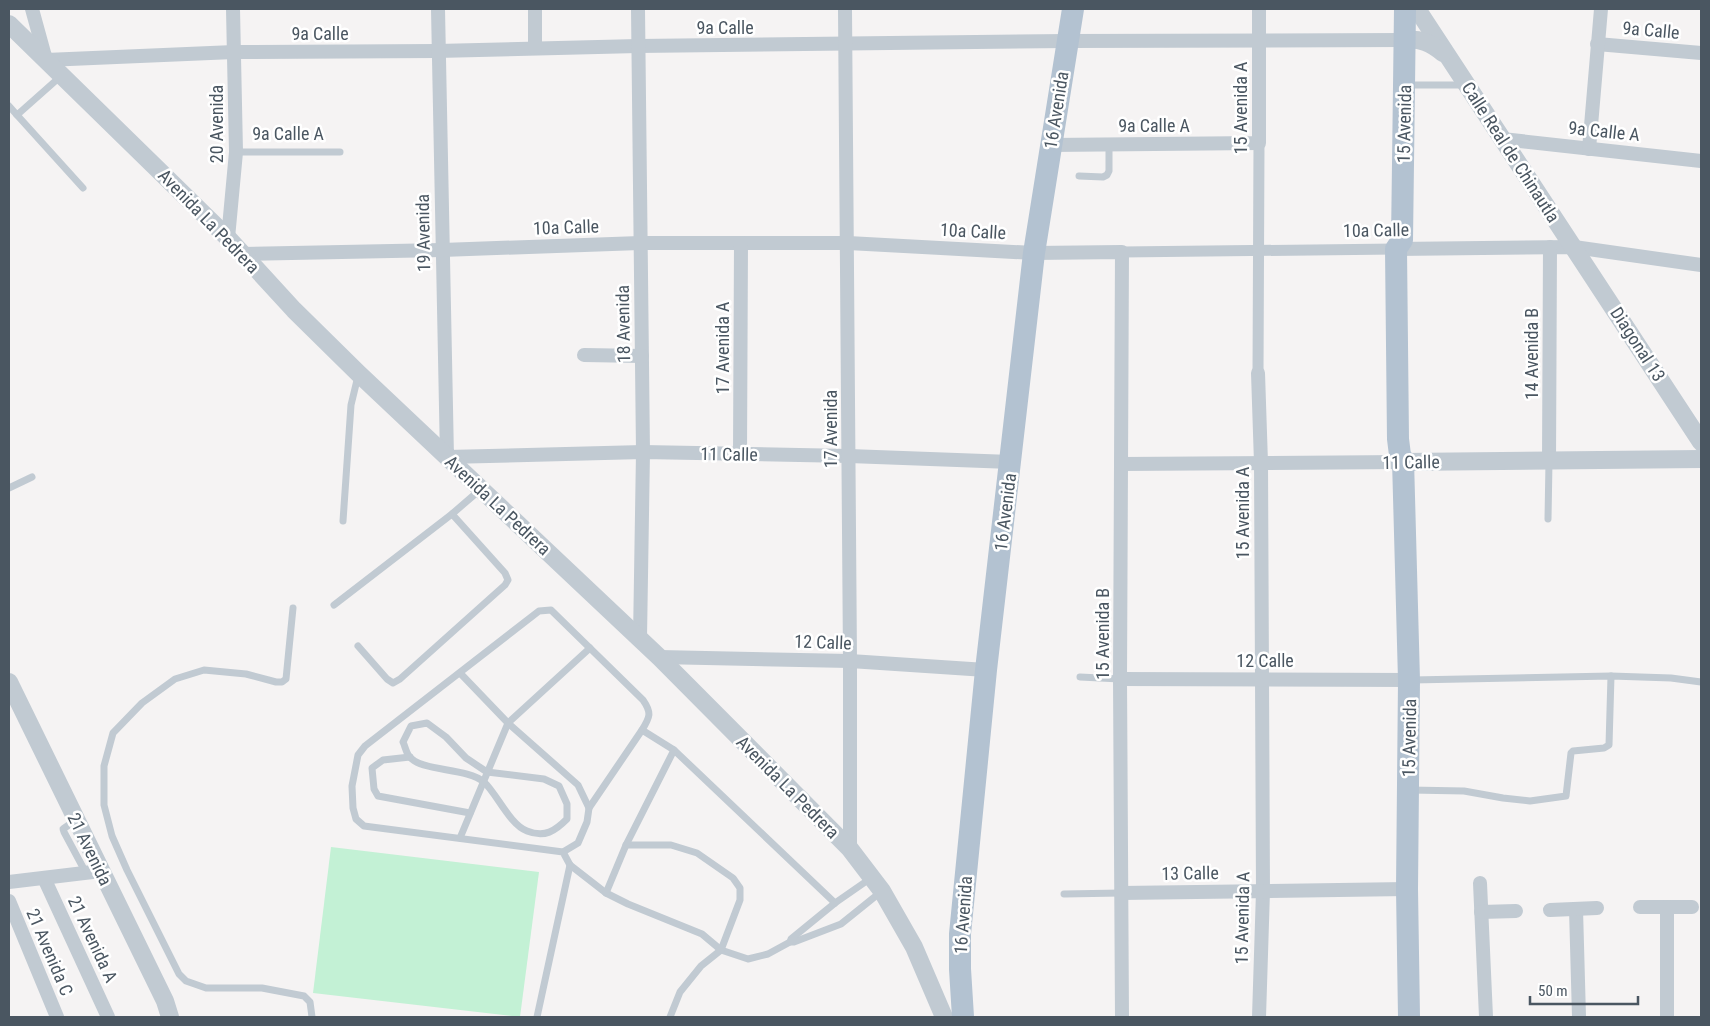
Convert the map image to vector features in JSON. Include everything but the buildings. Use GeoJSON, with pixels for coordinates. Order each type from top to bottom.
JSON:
{"type":"FeatureCollection","features":[{"type":"Feature","properties":{"kind":"main road","name":"16 Avenida"},"geometry":{"type":"LineString","coordinates":[[963,1017],[960,934],[986,670],[1034,253],[1073,9]]}},
{"type":"Feature","properties":{"kind":"main road","name":"15 Avenida"},"geometry":{"type":"LineString","coordinates":[[1405,9],[1398,439],[1400,455],[1403,461],[1409,680],[1407,889],[1409,1017]]}},
{"type":"Feature","properties":{"kind":"street"},"geometry":{"type":"LineString","coordinates":[[32,9],[46,60]]}},
{"type":"Feature","properties":{"kind":"street","name":"20 Avenida"},"geometry":{"type":"LineString","coordinates":[[228,238],[236,152],[232,9]]}},
{"type":"Feature","properties":{"kind":"street","name":"19 Avenida"},"geometry":{"type":"LineString","coordinates":[[438,9],[437,51],[447,457]]}},
{"type":"Feature","properties":{"kind":"street"},"geometry":{"type":"LineString","coordinates":[[535,9],[535,48]]}},
{"type":"Feature","properties":{"kind":"street","name":"18 Avenida"},"geometry":{"type":"LineString","coordinates":[[638,9],[643,452],[640,638]]}},
{"type":"Feature","properties":{"kind":"street","name":"17 Avenida"},"geometry":{"type":"LineString","coordinates":[[845,9],[848,243],[850,849]]}},
{"type":"Feature","properties":{"kind":"street","name":"15 Avenida A"},"geometry":{"type":"LineString","coordinates":[[1259,9],[1258,373],[1261,463],[1262,891],[1259,1017]]}},
{"type":"Feature","properties":{"kind":"street","name":"Calle Real de Chinautla"},"geometry":{"type":"LineString","coordinates":[[1417,9],[1574,247]]}},
{"type":"Feature","properties":{"kind":"street"},"geometry":{"type":"LineString","coordinates":[[1589,148],[1601,9]]}},
{"type":"Feature","properties":{"kind":"street","name":"Avenida La Pedrera"},"geometry":{"type":"LineString","coordinates":[[9,24],[228,238],[294,310],[358,373],[640,638],[850,849],[877,884],[914,947],[944,1017]]}},
{"type":"Feature","properties":{"kind":"street","name":"9a Calle"},"geometry":{"type":"LineString","coordinates":[[46,60],[234,52],[437,51],[638,46],[1068,41],[1404,40]]}},
{"type":"Feature","properties":{"kind":"street","name":"Calle Real de Chinautla"},"geometry":{"type":"LineString","coordinates":[[1404,40],[1424,41],[1449,58]]}},
{"type":"Feature","properties":{"kind":"street","name":"9a Calle"},"geometry":{"type":"LineString","coordinates":[[1597,44],[1701,53]]}},
{"type":"Feature","properties":{"kind":"street","name":"9a Calle A"},"geometry":{"type":"LineString","coordinates":[[1502,139],[1701,161]]}},
{"type":"Feature","properties":{"kind":"street","name":"9a Calle A"},"geometry":{"type":"LineString","coordinates":[[1050,145],[1259,143]]}},
{"type":"Feature","properties":{"kind":"street","name":"10a Calle"},"geometry":{"type":"LineString","coordinates":[[241,254],[442,250],[640,243],[848,243],[1034,253],[1402,246],[1574,247],[1701,265]]}},
{"type":"Feature","properties":{"kind":"street","name":"17 Avenida A"},"geometry":{"type":"LineString","coordinates":[[740,454],[741,243]]}},
{"type":"Feature","properties":{"kind":"street","name":"14 Avenida B"},"geometry":{"type":"LineString","coordinates":[[1549,460],[1550,247]]}},
{"type":"Feature","properties":{"kind":"street","name":"Diagonal 13"},"geometry":{"type":"LineString","coordinates":[[1574,247],[1701,442]]}},
{"type":"Feature","properties":{"kind":"street","name":"15 Avenida B"},"geometry":{"type":"LineString","coordinates":[[1122,252],[1120,679],[1122,1017]]}},
{"type":"Feature","properties":{"kind":"street"},"geometry":{"type":"LineString","coordinates":[[584,355],[642,356]]}},
{"type":"Feature","properties":{"kind":"street","name":"11 Calle"},"geometry":{"type":"LineString","coordinates":[[447,457],[643,452],[849,456],[1011,462]]}},
{"type":"Feature","properties":{"kind":"street","name":"11 Calle"},"geometry":{"type":"LineString","coordinates":[[1122,464],[1701,459]]}},
{"type":"Feature","properties":{"kind":"street","name":"12 Calle"},"geometry":{"type":"LineString","coordinates":[[659,657],[850,661],[986,670]]}},
{"type":"Feature","properties":{"kind":"street","name":"12 Calle"},"geometry":{"type":"LineString","coordinates":[[1120,679],[1409,680]]}},
{"type":"Feature","properties":{"kind":"street","name":"21 Avenida"},"geometry":{"type":"LineString","coordinates":[[9,682],[76,820],[94,872],[165,1001],[170,1017]]}},
{"type":"Feature","properties":{"kind":"street"},"geometry":{"type":"LineString","coordinates":[[9,882],[94,872]]}},
{"type":"Feature","properties":{"kind":"street","name":"21 Avenida A"},"geometry":{"type":"LineString","coordinates":[[44,878],[108,1017]]}},
{"type":"Feature","properties":{"kind":"street"},"geometry":{"type":"LineString","coordinates":[[1480,883],[1486,1017]]}},
{"type":"Feature","properties":{"kind":"street","name":"13 Calle"},"geometry":{"type":"LineString","coordinates":[[1121,893],[1407,889]]}},
{"type":"Feature","properties":{"kind":"street","name":"21 Avenida C"},"geometry":{"type":"LineString","coordinates":[[9,901],[57,1017]]}},
{"type":"Feature","properties":{"kind":"street"},"geometry":{"type":"LineString","coordinates":[[1666,907],[1666,1017]]}},
{"type":"Feature","properties":{"kind":"street"},"geometry":{"type":"LineString","coordinates":[[1640,908],[1692,907]]}},
{"type":"Feature","properties":{"kind":"street"},"geometry":{"type":"LineString","coordinates":[[1550,910],[1597,908]]}},
{"type":"Feature","properties":{"kind":"street"},"geometry":{"type":"LineString","coordinates":[[1576,909],[1579,1017]]}},
{"type":"Feature","properties":{"kind":"street"},"geometry":{"type":"LineString","coordinates":[[1482,912],[1516,911]]}},
{"type":"Feature","properties":{"kind":"lane"},"geometry":{"type":"LineString","coordinates":[[17,115],[61,75]]}},
{"type":"Feature","properties":{"kind":"lane"},"geometry":{"type":"LineString","coordinates":[[1405,85],[1467,86]]}},
{"type":"Feature","properties":{"kind":"lane"},"geometry":{"type":"LineString","coordinates":[[9,106],[83,188]]}},
{"type":"Feature","properties":{"kind":"lane"},"geometry":{"type":"LineString","coordinates":[[1079,176],[1103,177],[1107,175],[1109,171],[1109,144]]}},
{"type":"Feature","properties":{"kind":"lane","name":"9a Calle A"},"geometry":{"type":"LineString","coordinates":[[236,152],[340,152]]}},
{"type":"Feature","properties":{"kind":"lane"},"geometry":{"type":"LineString","coordinates":[[343,520],[352,405],[358,373]]}},
{"type":"Feature","properties":{"kind":"lane"},"geometry":{"type":"LineString","coordinates":[[1548,519],[1549,460]]}},
{"type":"Feature","properties":{"kind":"lane"},"geometry":{"type":"LineString","coordinates":[[9,488],[32,477]]}},
{"type":"Feature","properties":{"kind":"lane"},"geometry":{"type":"LineString","coordinates":[[334,605],[452,514],[481,488]]}},
{"type":"Feature","properties":{"kind":"lane"},"geometry":{"type":"LineString","coordinates":[[358,646],[387,679],[393,682],[400,679],[505,585],[508,580],[505,573],[452,514]]}},
{"type":"Feature","properties":{"kind":"lane"},"geometry":{"type":"LineString","coordinates":[[293,608],[286,679],[282,682],[276,682],[246,674],[204,670],[175,679],[142,704],[113,734],[104,766],[104,806],[112,836],[127,870],[179,974],[186,981],[206,988],[262,988],[304,996],[310,1002],[312,1017]]}},
{"type":"Feature","properties":{"kind":"lane"},"geometry":{"type":"LineString","coordinates":[[539,610],[551,610],[590,648],[643,700],[649,709],[648,719],[642,730],[589,808],[587,822],[578,843],[563,852],[364,826],[356,819],[353,808],[352,786],[358,755],[364,746],[539,610]]}},
{"type":"Feature","properties":{"kind":"lane"},"geometry":{"type":"LineString","coordinates":[[460,838],[508,723],[590,648]]}},
{"type":"Feature","properties":{"kind":"lane"},"geometry":{"type":"LineString","coordinates":[[460,673],[508,723],[578,785],[589,808]]}},
{"type":"Feature","properties":{"kind":"lane"},"geometry":{"type":"LineString","coordinates":[[1409,680],[1611,676],[1671,678],[1701,682]]}},
{"type":"Feature","properties":{"kind":"lane"},"geometry":{"type":"LineString","coordinates":[[1408,790],[1464,791],[1530,801],[1566,796],[1571,753],[1573,751],[1604,748],[1609,745],[1611,676]]}},
{"type":"Feature","properties":{"kind":"lane"},"geometry":{"type":"LineString","coordinates":[[1080,677],[1120,679]]}},
{"type":"Feature","properties":{"kind":"lane"},"geometry":{"type":"LineString","coordinates":[[427,723],[446,737],[466,758],[487,772],[544,779],[558,786],[567,804],[567,818],[556,830],[540,835],[524,831],[511,818],[484,782],[461,772],[422,765],[410,757],[403,742],[411,726],[427,723]]}},
{"type":"Feature","properties":{"kind":"lane"},"geometry":{"type":"LineString","coordinates":[[642,730],[674,750],[835,903]]}},
{"type":"Feature","properties":{"kind":"lane"},"geometry":{"type":"LineString","coordinates":[[606,893],[626,845],[674,750]]}},
{"type":"Feature","properties":{"kind":"lane"},"geometry":{"type":"LineString","coordinates":[[410,757],[383,760],[372,768],[374,789],[378,796],[470,813]]}},
{"type":"Feature","properties":{"kind":"lane"},"geometry":{"type":"LineString","coordinates":[[626,845],[671,845],[698,853],[734,878],[740,888],[740,900],[721,950],[702,966],[680,992],[670,1017]]}},
{"type":"Feature","properties":{"kind":"lane"},"geometry":{"type":"LineString","coordinates":[[563,852],[570,866],[606,893],[702,934],[721,950],[748,959],[768,954],[790,942],[841,924],[877,884]]}},
{"type":"Feature","properties":{"kind":"lane"},"geometry":{"type":"LineString","coordinates":[[537,1017],[570,866]]}},
{"type":"Feature","properties":{"kind":"lane"},"geometry":{"type":"LineString","coordinates":[[790,942],[791,939],[835,903],[877,884]]}},
{"type":"Feature","properties":{"kind":"lane","name":"13 Calle"},"geometry":{"type":"LineString","coordinates":[[1064,894],[1121,893]]}},
{"type":"Feature","properties":{"kind":"green space"},"geometry":{"type":"Polygon","coordinates":[[[331,847],[539,872],[520,1017],[313,993],[331,847]]]}}]}
